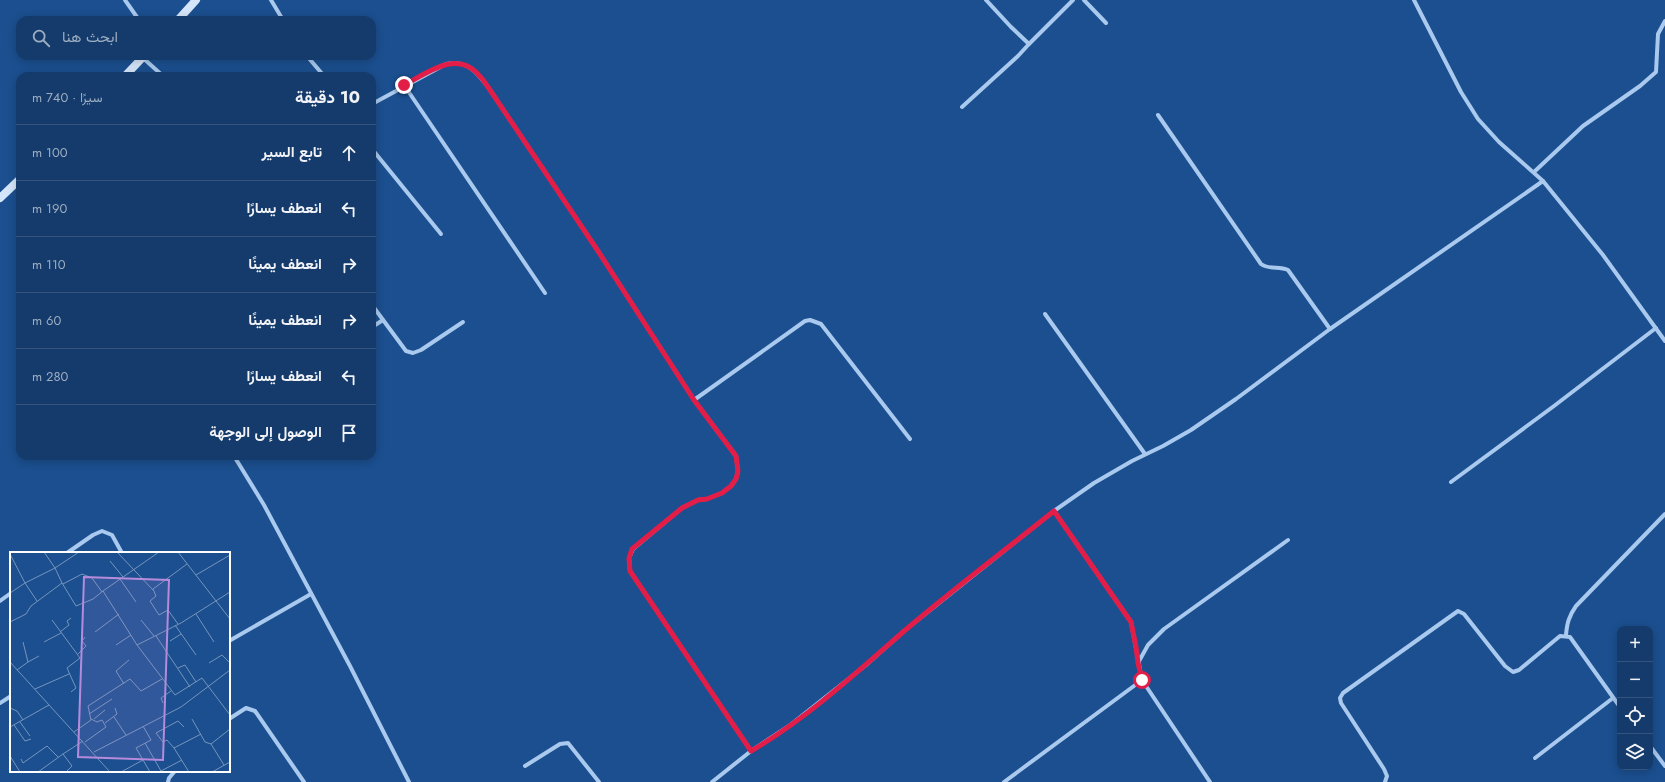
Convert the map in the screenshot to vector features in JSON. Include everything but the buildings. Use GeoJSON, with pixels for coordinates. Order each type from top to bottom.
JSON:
{"type":"FeatureCollection","features":[{"type":"Feature","properties":{"kind":"main road"},"geometry":{"type":"LineString","coordinates":[[182,16],[196,0]]}},
{"type":"Feature","properties":{"kind":"main road"},"geometry":{"type":"LineString","coordinates":[[129,72],[141,60]]}},
{"type":"Feature","properties":{"kind":"main road"},"geometry":{"type":"LineString","coordinates":[[0,198],[16,183]]}},
{"type":"Feature","properties":{"kind":"street"},"geometry":{"type":"LineString","coordinates":[[125,0],[136,16]]}},
{"type":"Feature","properties":{"kind":"street"},"geometry":{"type":"LineString","coordinates":[[271,0],[281,16]]}},
{"type":"Feature","properties":{"kind":"street"},"geometry":{"type":"LineString","coordinates":[[986,0],[1029,44]]}},
{"type":"Feature","properties":{"kind":"street"},"geometry":{"type":"LineString","coordinates":[[962,107],[1018,56],[1073,0]]}},
{"type":"Feature","properties":{"kind":"street"},"geometry":{"type":"LineString","coordinates":[[1084,0],[1106,23]]}},
{"type":"Feature","properties":{"kind":"street"},"geometry":{"type":"LineString","coordinates":[[1414,0],[1461,92],[1478,119],[1499,142],[1543,181],[1603,255],[1665,341]]}},
{"type":"Feature","properties":{"kind":"street"},"geometry":{"type":"LineString","coordinates":[[1534,172],[1583,126],[1640,86],[1656,72],[1658,34],[1665,21]]}},
{"type":"Feature","properties":{"kind":"street"},"geometry":{"type":"LineString","coordinates":[[147,60],[159,72]]}},
{"type":"Feature","properties":{"kind":"street"},"geometry":{"type":"LineString","coordinates":[[310,60],[321,72]]}},
{"type":"Feature","properties":{"kind":"street"},"geometry":{"type":"LineString","coordinates":[[376,102],[404,85],[446,64],[456,62],[466,65],[476,72],[488,87],[598,251],[694,400],[736,456],[738,471],[736,479],[722,493],[707,499],[698,500],[682,508],[632,549],[629,558],[630,571],[751,751]]}},
{"type":"Feature","properties":{"kind":"street"},"geometry":{"type":"LineString","coordinates":[[404,85],[545,293]]}},
{"type":"Feature","properties":{"kind":"street"},"geometry":{"type":"LineString","coordinates":[[1158,115],[1260,264],[1266,267],[1282,267],[1288,270],[1330,329]]}},
{"type":"Feature","properties":{"kind":"street"},"geometry":{"type":"LineString","coordinates":[[376,154],[441,234]]}},
{"type":"Feature","properties":{"kind":"street"},"geometry":{"type":"LineString","coordinates":[[712,782],[751,751],[789,726],[866,665],[904,631],[1054,511],[1094,483],[1191,430],[1330,329],[1543,181]]}},
{"type":"Feature","properties":{"kind":"street"},"geometry":{"type":"LineString","coordinates":[[376,310],[406,351],[414,352],[421,350],[463,322]]}},
{"type":"Feature","properties":{"kind":"street"},"geometry":{"type":"LineString","coordinates":[[1045,314],[1145,454]]}},
{"type":"Feature","properties":{"kind":"street"},"geometry":{"type":"LineString","coordinates":[[376,324],[383,320]]}},
{"type":"Feature","properties":{"kind":"street"},"geometry":{"type":"LineString","coordinates":[[694,400],[805,321],[810,320],[821,324],[910,439]]}},
{"type":"Feature","properties":{"kind":"street"},"geometry":{"type":"LineString","coordinates":[[1451,482],[1656,328]]}},
{"type":"Feature","properties":{"kind":"street"},"geometry":{"type":"LineString","coordinates":[[236,460],[264,505],[350,666],[409,782]]}},
{"type":"Feature","properties":{"kind":"street"},"geometry":{"type":"LineString","coordinates":[[1054,511],[1131,622],[1142,680],[1210,782]]}},
{"type":"Feature","properties":{"kind":"street"},"geometry":{"type":"LineString","coordinates":[[1566,635],[1567,624],[1576,606],[1665,514]]}},
{"type":"Feature","properties":{"kind":"street"},"geometry":{"type":"LineString","coordinates":[[68,552],[93,535],[102,531],[112,535],[121,552]]}},
{"type":"Feature","properties":{"kind":"street"},"geometry":{"type":"LineString","coordinates":[[1138,663],[1148,645],[1164,629],[1288,540]]}},
{"type":"Feature","properties":{"kind":"street"},"geometry":{"type":"LineString","coordinates":[[0,601],[10,594]]}},
{"type":"Feature","properties":{"kind":"street"},"geometry":{"type":"LineString","coordinates":[[230,640],[311,594]]}},
{"type":"Feature","properties":{"kind":"street"},"geometry":{"type":"LineString","coordinates":[[1385,782],[1387,776],[1384,769],[1341,703],[1340,698],[1343,692],[1458,611],[1464,614],[1505,666],[1513,672],[1519,670],[1560,636],[1566,635],[1570,637],[1617,703]]}},
{"type":"Feature","properties":{"kind":"street"},"geometry":{"type":"LineString","coordinates":[[1004,782],[1142,680]]}},
{"type":"Feature","properties":{"kind":"street"},"geometry":{"type":"LineString","coordinates":[[0,702],[10,697]]}},
{"type":"Feature","properties":{"kind":"street"},"geometry":{"type":"LineString","coordinates":[[1535,758],[1613,698]]}},
{"type":"Feature","properties":{"kind":"street"},"geometry":{"type":"LineString","coordinates":[[230,718],[246,708],[255,711],[304,782]]}},
{"type":"Feature","properties":{"kind":"street"},"geometry":{"type":"LineString","coordinates":[[525,766],[560,744],[568,743],[598,782]]}},
{"type":"Feature","properties":{"kind":"street"},"geometry":{"type":"LineString","coordinates":[[1653,750],[1665,766]]}},
{"type":"Feature","properties":{"kind":"street"},"geometry":{"type":"LineString","coordinates":[[168,782],[169,778],[175,772]]}},
{"type":"Feature","properties":{"kind":"route"},"geometry":{"type":"LineString","coordinates":[[404,85],[446,64],[456,62],[466,65],[476,72],[488,87],[598,251],[664,356],[694,400],[736,456],[738,471],[736,479],[731,486],[722,493],[707,499],[698,500],[682,508],[632,549],[629,558],[630,571],[751,751],[789,726],[866,665],[904,631],[1054,511],[1131,622],[1142,680]]}}]}
